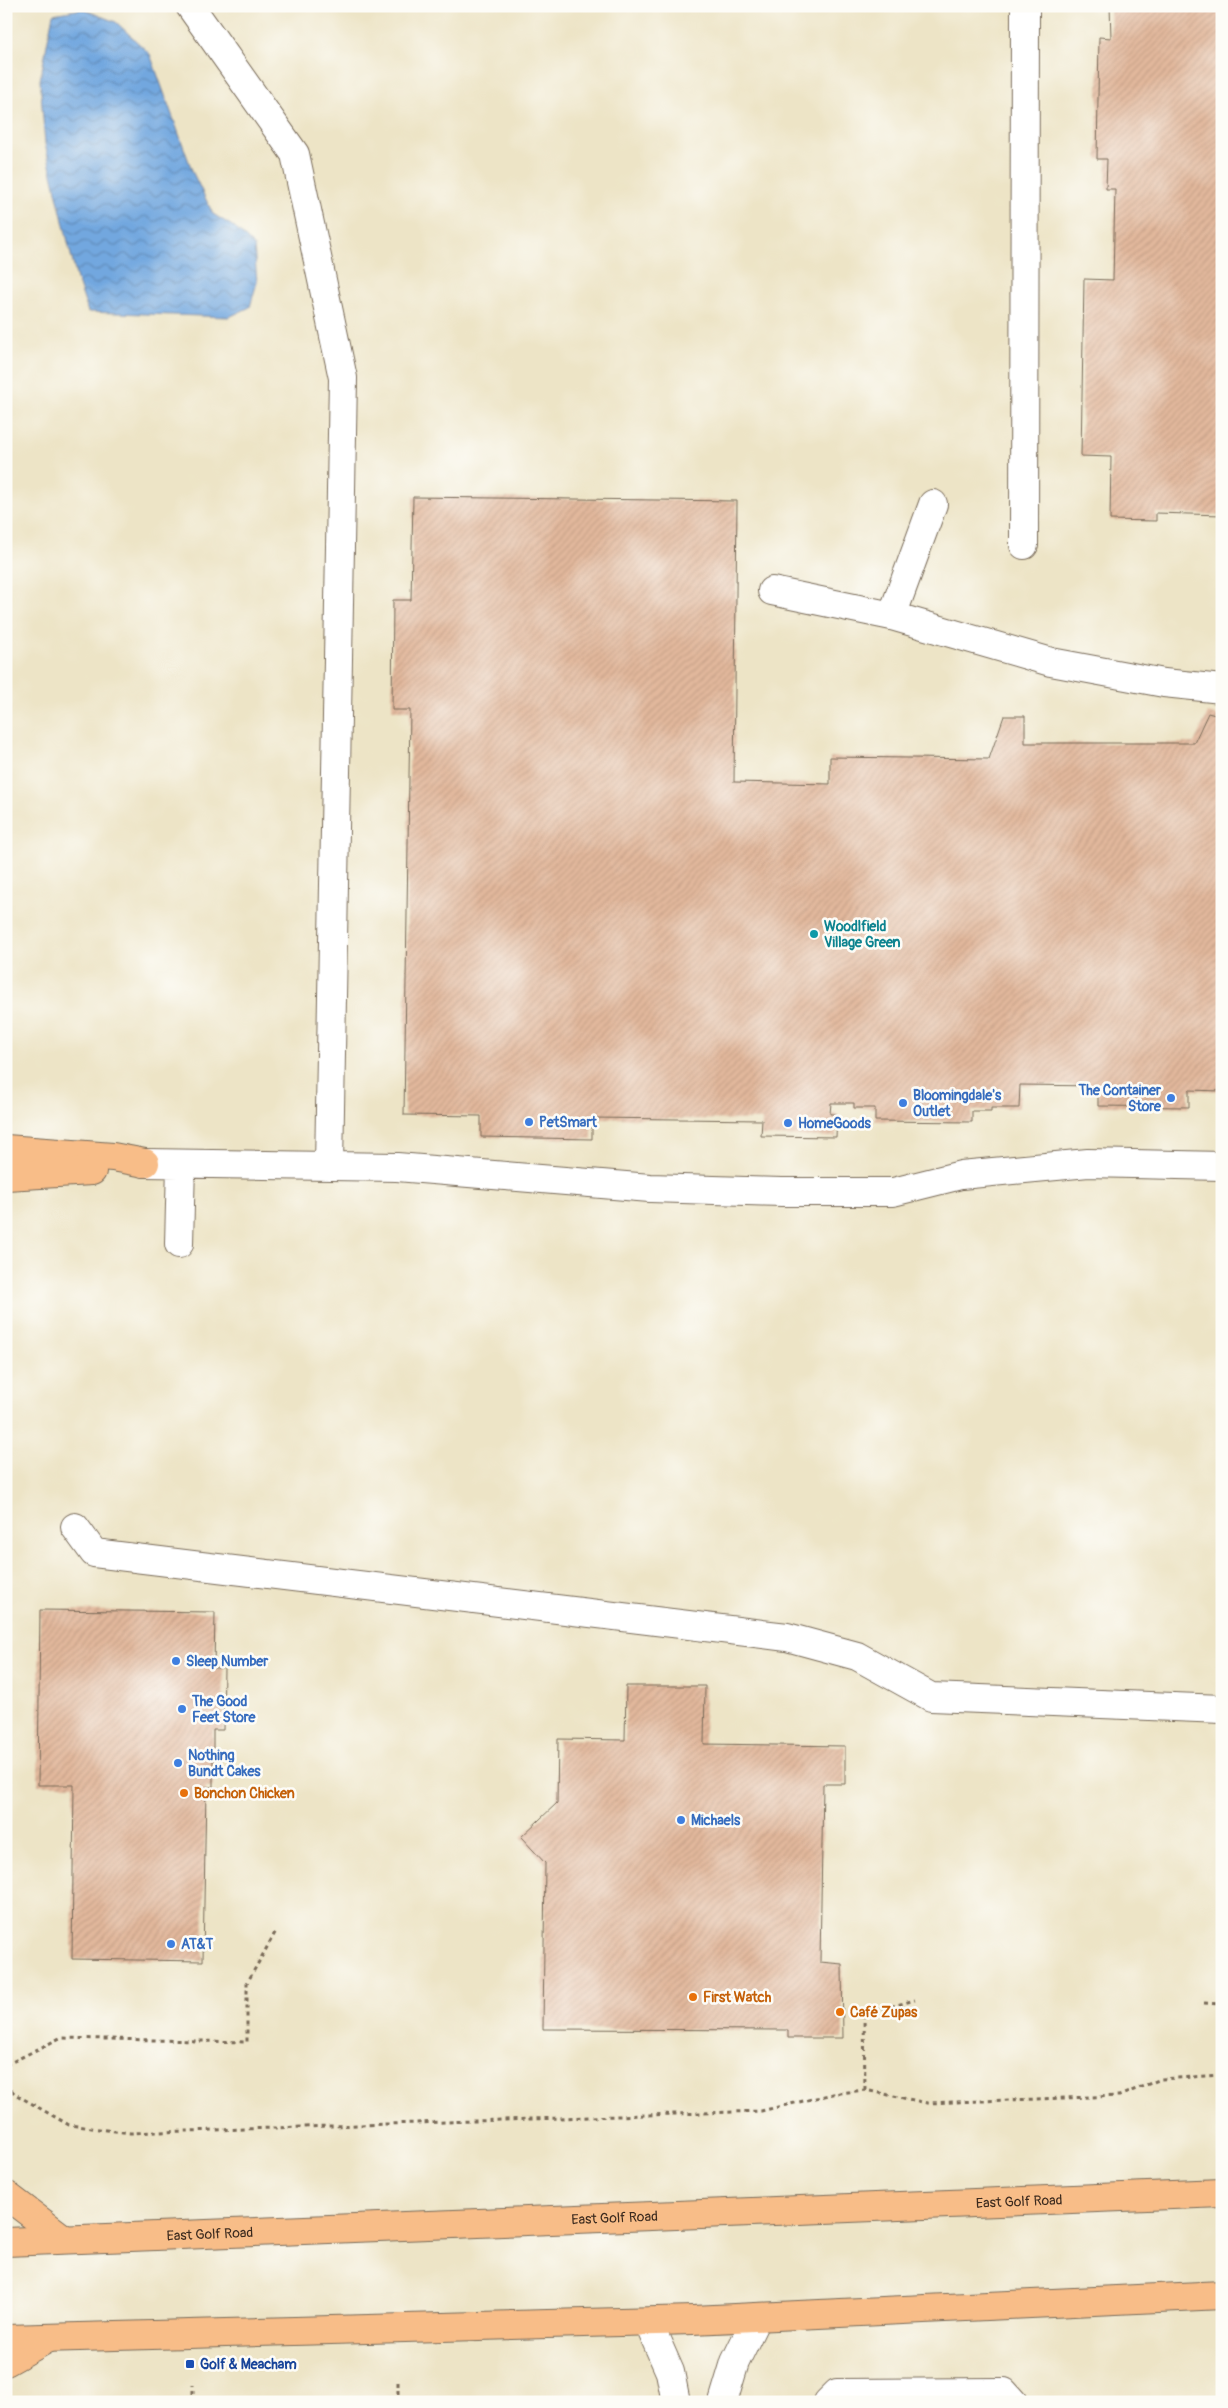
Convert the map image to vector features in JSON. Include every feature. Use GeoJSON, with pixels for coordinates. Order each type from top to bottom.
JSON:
{"type":"FeatureCollection","features":[{"type":"Feature","properties":{"kind":"main road"},"geometry":{"type":"LineString","coordinates":[[6,1149],[114,1157],[144,1164]]}},
{"type":"Feature","properties":{"kind":"main road"},"geometry":{"type":"LineString","coordinates":[[6,1176],[112,1170],[144,1164]]}},
{"type":"Feature","properties":{"kind":"main road","name":"East Golf Road"},"geometry":{"type":"LineString","coordinates":[[6,2242],[1222,2192]]}},
{"type":"Feature","properties":{"kind":"main road"},"geometry":{"type":"LineString","coordinates":[[6,2195],[64,2240]]}},
{"type":"Feature","properties":{"kind":"main road"},"geometry":{"type":"LineString","coordinates":[[6,2339],[648,2322],[1222,2295]]}},
{"type":"Feature","properties":{"kind":"main road"},"geometry":{"type":"LineString","coordinates":[[6,2362],[50,2338]]}},
{"type":"Feature","properties":{"kind":"street"},"geometry":{"type":"LineString","coordinates":[[190,6],[295,154],[343,378],[338,525],[329,1166]]}},
{"type":"Feature","properties":{"kind":"street"},"geometry":{"type":"LineString","coordinates":[[1024,545],[1025,6]]}},
{"type":"Feature","properties":{"kind":"street"},"geometry":{"type":"LineString","coordinates":[[892,616],[933,504]]}},
{"type":"Feature","properties":{"kind":"street"},"geometry":{"type":"LineString","coordinates":[[772,591],[892,616],[1052,662],[1164,683],[1222,689]]}},
{"type":"Feature","properties":{"kind":"street"},"geometry":{"type":"LineString","coordinates":[[144,1164],[398,1167],[650,1188],[782,1192],[892,1192],[961,1175],[1088,1164],[1222,1166]]}},
{"type":"Feature","properties":{"kind":"street"},"geometry":{"type":"LineString","coordinates":[[179,1244],[181,1164]]}},
{"type":"Feature","properties":{"kind":"street"},"geometry":{"type":"LineString","coordinates":[[75,1527],[94,1553],[787,1636],[857,1656],[931,1697],[1222,1709]]}},
{"type":"Feature","properties":{"kind":"street"},"geometry":{"type":"LineString","coordinates":[[722,2402],[734,2362],[757,2317]]}},
{"type":"Feature","properties":{"kind":"street"},"geometry":{"type":"LineString","coordinates":[[648,2322],[670,2372],[676,2402]]}},
{"type":"Feature","properties":{"kind":"street"},"geometry":{"type":"LineString","coordinates":[[828,2402],[837,2393],[994,2392],[1004,2392],[1013,2402]]}},
{"type":"Feature","properties":{"kind":"path"},"geometry":{"type":"LineString","coordinates":[[6,2064],[60,2038],[247,2042],[247,1983],[276,1931]]}},
{"type":"Feature","properties":{"kind":"path"},"geometry":{"type":"LineString","coordinates":[[865,2090],[864,2014],[915,2000]]}},
{"type":"Feature","properties":{"kind":"path"},"geometry":{"type":"LineString","coordinates":[[1204,2003],[1222,2004]]}},
{"type":"Feature","properties":{"kind":"path"},"geometry":{"type":"LineString","coordinates":[[6,2084],[15,2094],[69,2126],[130,2133],[760,2111],[833,2094],[865,2090],[927,2103],[1119,2096],[1162,2079],[1222,2075]]}},
{"type":"Feature","properties":{"kind":"path"},"geometry":{"type":"LineString","coordinates":[[398,2379],[398,2402]]}},
{"type":"Feature","properties":{"kind":"path"},"geometry":{"type":"LineString","coordinates":[[193,2385],[193,2402]]}},
{"type":"Feature","properties":{"kind":"water"},"geometry":{"type":"Polygon","coordinates":[[[82,9],[116,22],[150,54],[193,173],[213,214],[234,227],[254,246],[257,282],[250,307],[229,317],[88,312],[76,276],[45,144],[40,80],[53,14],[82,9]]]}},
{"type":"Feature","properties":{"kind":"building"},"geometry":{"type":"Polygon","coordinates":[[[1110,6],[1222,6],[1222,515],[1156,513],[1156,521],[1110,520],[1111,457],[1081,456],[1084,279],[1113,280],[1115,189],[1106,189],[1107,159],[1097,159],[1099,37],[1111,38],[1110,6]]]}},
{"type":"Feature","properties":{"kind":"building","name":"Woodlfield Village Green"},"geometry":{"type":"Polygon","coordinates":[[[413,497],[737,501],[734,782],[830,784],[830,757],[989,759],[1004,716],[1025,716],[1025,743],[1194,743],[1208,713],[1222,717],[1222,1091],[1189,1090],[1189,1107],[1098,1106],[1098,1086],[1020,1085],[1019,1108],[991,1108],[991,1111],[972,1111],[972,1122],[875,1121],[875,1108],[854,1108],[854,1103],[831,1103],[830,1114],[837,1114],[836,1137],[761,1136],[762,1120],[592,1118],[592,1139],[481,1137],[481,1116],[404,1115],[410,710],[392,710],[393,600],[411,600],[413,497]]]}},
{"type":"Feature","properties":{"kind":"building"},"geometry":{"type":"Polygon","coordinates":[[[40,1610],[215,1612],[214,1668],[224,1668],[223,1730],[213,1730],[213,1787],[206,1787],[203,1961],[72,1959],[74,1785],[38,1785],[40,1610]]]}},
{"type":"Feature","properties":{"kind":"building","name":"Michaels"},"geometry":{"type":"Polygon","coordinates":[[[626,1686],[705,1686],[704,1744],[845,1746],[845,1784],[823,1784],[820,1962],[842,1964],[843,2038],[788,2038],[788,2030],[543,2029],[545,1863],[521,1837],[557,1803],[558,1739],[625,1740],[626,1686]]]}},
{"type":"Feature","properties":{"kind":"place","name":"Woodlfield Village Green"},"geometry":{"type":"Point","coordinates":[814,934]}},
{"type":"Feature","properties":{"kind":"place","name":"The Container Store"},"geometry":{"type":"Point","coordinates":[1171,1098]}},
{"type":"Feature","properties":{"kind":"place","name":"Bloomingdale's Outlet"},"geometry":{"type":"Point","coordinates":[903,1103]}},
{"type":"Feature","properties":{"kind":"place","name":"PetSmart"},"geometry":{"type":"Point","coordinates":[529,1122]}},
{"type":"Feature","properties":{"kind":"place","name":"HomeGoods"},"geometry":{"type":"Point","coordinates":[788,1123]}},
{"type":"Feature","properties":{"kind":"place","name":"Sleep Number"},"geometry":{"type":"Point","coordinates":[176,1661]}},
{"type":"Feature","properties":{"kind":"place","name":"The Good Feet Store"},"geometry":{"type":"Point","coordinates":[182,1709]}},
{"type":"Feature","properties":{"kind":"place","name":"Nothing Bundt Cakes"},"geometry":{"type":"Point","coordinates":[178,1763]}},
{"type":"Feature","properties":{"kind":"place","name":"Bonchon Chicken"},"geometry":{"type":"Point","coordinates":[184,1793]}},
{"type":"Feature","properties":{"kind":"place","name":"Michaels"},"geometry":{"type":"Point","coordinates":[681,1820]}},
{"type":"Feature","properties":{"kind":"place","name":"AT&T"},"geometry":{"type":"Point","coordinates":[171,1944]}},
{"type":"Feature","properties":{"kind":"place","name":"First Watch"},"geometry":{"type":"Point","coordinates":[693,1997]}},
{"type":"Feature","properties":{"kind":"place","name":"Café Zupas"},"geometry":{"type":"Point","coordinates":[840,2012]}},
{"type":"Feature","properties":{"kind":"place","name":"Golf & Meacham"},"geometry":{"type":"Point","coordinates":[190,2364]}}]}
